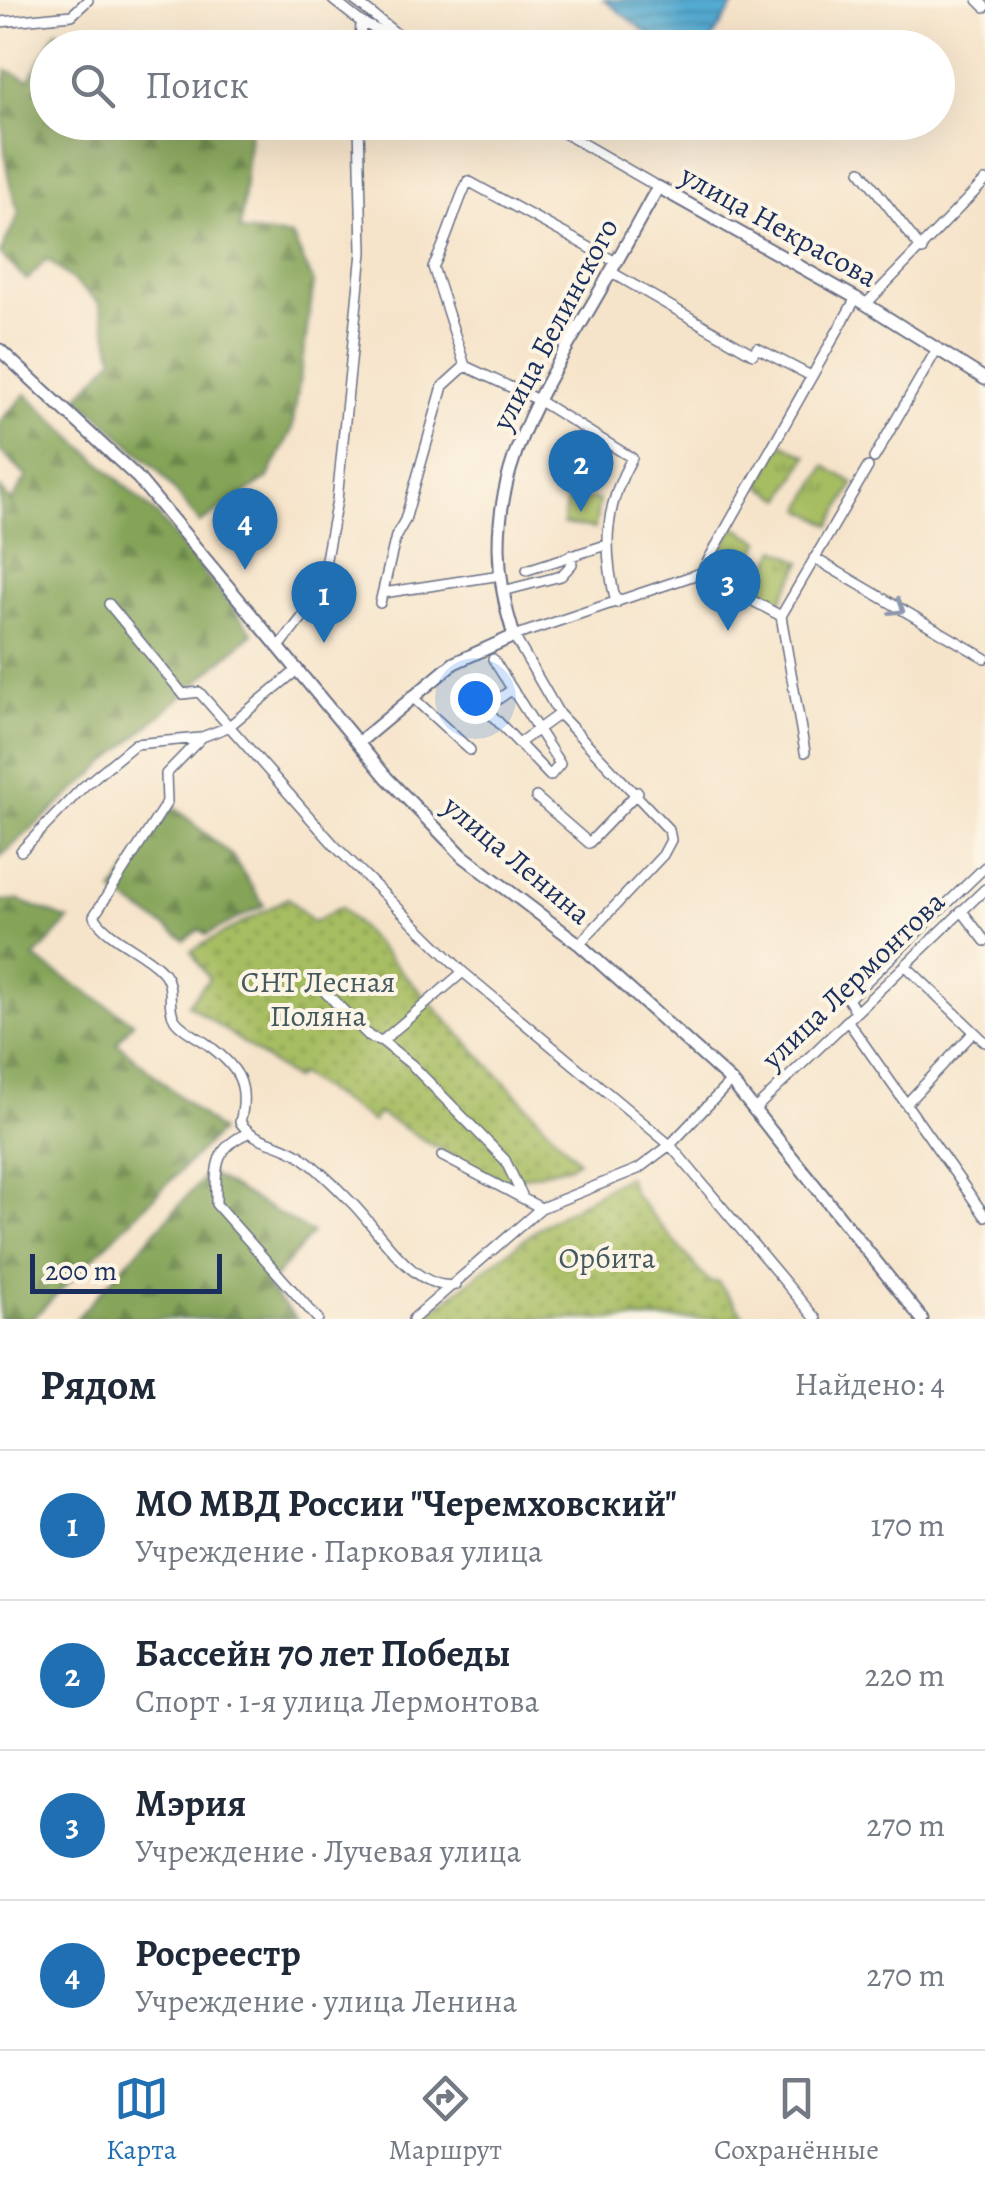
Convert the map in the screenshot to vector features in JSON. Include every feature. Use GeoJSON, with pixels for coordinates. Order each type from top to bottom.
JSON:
{"type":"FeatureCollection","features":[{"type":"Feature","properties":{"kind":"main road","name":"улица Белинского"},"geometry":{"type":"LineString","coordinates":[[514,636],[500,574],[503,493],[536,399],[658,187]]}},
{"type":"Feature","properties":{"kind":"main road","name":"улица Некрасова"},"geometry":{"type":"LineString","coordinates":[[658,187],[861,301],[985,379]]}},
{"type":"Feature","properties":{"kind":"main road","name":"улица Ленина"},"geometry":{"type":"LineString","coordinates":[[0,350],[138,478],[358,743],[463,856],[579,944],[731,1081],[922,1319]]}},
{"type":"Feature","properties":{"kind":"main road"},"geometry":{"type":"LineString","coordinates":[[358,743],[454,663],[514,636]]}},
{"type":"Feature","properties":{"kind":"street"},"geometry":{"type":"LineString","coordinates":[[1,23],[72,15],[88,0]]}},
{"type":"Feature","properties":{"kind":"street"},"geometry":{"type":"LineString","coordinates":[[334,0],[360,22],[377,30]]}},
{"type":"Feature","properties":{"kind":"street"},"geometry":{"type":"LineString","coordinates":[[354,0],[392,30]]}},
{"type":"Feature","properties":{"kind":"street"},"geometry":{"type":"LineString","coordinates":[[978,0],[985,7]]}},
{"type":"Feature","properties":{"kind":"street"},"geometry":{"type":"LineString","coordinates":[[360,22],[360,30]]}},
{"type":"Feature","properties":{"kind":"street"},"geometry":{"type":"LineString","coordinates":[[279,647],[320,596],[337,500],[362,252],[359,140]]}},
{"type":"Feature","properties":{"kind":"street","name":"улица Некрасова"},"geometry":{"type":"LineString","coordinates":[[576,140],[658,187]]}},
{"type":"Feature","properties":{"kind":"street"},"geometry":{"type":"LineString","coordinates":[[860,170],[922,250]]}},
{"type":"Feature","properties":{"kind":"street"},"geometry":{"type":"LineString","coordinates":[[514,636],[701,573],[811,376],[861,301],[922,250],[985,180]]}},
{"type":"Feature","properties":{"kind":"street"},"geometry":{"type":"LineString","coordinates":[[616,603],[606,545],[615,488],[632,458],[536,399],[465,366],[433,267],[449,237],[452,212],[468,181],[753,354],[757,348],[811,376]]}},
{"type":"Feature","properties":{"kind":"street"},"geometry":{"type":"LineString","coordinates":[[805,752],[782,616],[938,349]]}},
{"type":"Feature","properties":{"kind":"street"},"geometry":{"type":"LineString","coordinates":[[465,366],[443,386],[396,536],[382,598],[500,574]]}},
{"type":"Feature","properties":{"kind":"street"},"geometry":{"type":"LineString","coordinates":[[527,570],[606,545]]}},
{"type":"Feature","properties":{"kind":"street"},"geometry":{"type":"LineString","coordinates":[[503,591],[561,576],[572,564],[571,555]]}},
{"type":"Feature","properties":{"kind":"street"},"geometry":{"type":"LineString","coordinates":[[814,558],[985,658]]}},
{"type":"Feature","properties":{"kind":"street"},"geometry":{"type":"LineString","coordinates":[[701,573],[782,616]]}},
{"type":"Feature","properties":{"kind":"street"},"geometry":{"type":"LineString","coordinates":[[109,604],[183,694],[199,692],[334,846],[463,972],[670,1145],[816,1319]]}},
{"type":"Feature","properties":{"kind":"street","name":"улица Белинского"},"geometry":{"type":"LineString","coordinates":[[514,636],[559,714],[664,820],[670,840],[663,855],[579,944]]}},
{"type":"Feature","properties":{"kind":"street"},"geometry":{"type":"LineString","coordinates":[[493,659],[510,692],[560,764],[550,776],[484,708],[510,692]]}},
{"type":"Feature","properties":{"kind":"street"},"geometry":{"type":"LineString","coordinates":[[21,851],[83,788],[135,744],[202,738],[228,728],[297,670]]}},
{"type":"Feature","properties":{"kind":"street"},"geometry":{"type":"LineString","coordinates":[[411,696],[470,750]]}},
{"type":"Feature","properties":{"kind":"street"},"geometry":{"type":"LineString","coordinates":[[519,743],[559,714]]}},
{"type":"Feature","properties":{"kind":"street"},"geometry":{"type":"LineString","coordinates":[[202,738],[166,774],[167,802],[94,916],[160,968],[172,987],[172,1015],[178,1025],[210,1046],[244,1083],[247,1094],[240,1122],[248,1133],[298,1155],[324,1176],[396,1254],[430,1281],[442,1288],[456,1285]]}},
{"type":"Feature","properties":{"kind":"street"},"geometry":{"type":"LineString","coordinates":[[536,797],[589,844],[638,792]]}},
{"type":"Feature","properties":{"kind":"street"},"geometry":{"type":"LineString","coordinates":[[856,1012],[848,999],[985,867]]}},
{"type":"Feature","properties":{"kind":"street","name":"улица Лермонтова"},"geometry":{"type":"LineString","coordinates":[[756,1108],[985,889]]}},
{"type":"Feature","properties":{"kind":"street"},"geometry":{"type":"LineString","coordinates":[[962,910],[985,941]]}},
{"type":"Feature","properties":{"kind":"street"},"geometry":{"type":"LineString","coordinates":[[906,966],[985,1042]]}},
{"type":"Feature","properties":{"kind":"street"},"geometry":{"type":"LineString","coordinates":[[382,1041],[463,972]]}},
{"type":"Feature","properties":{"kind":"street"},"geometry":{"type":"LineString","coordinates":[[326,993],[370,1037],[382,1041],[412,1065],[505,1160],[522,1194]]}},
{"type":"Feature","properties":{"kind":"street"},"geometry":{"type":"LineString","coordinates":[[846,1020],[985,1216]]}},
{"type":"Feature","properties":{"kind":"street"},"geometry":{"type":"LineString","coordinates":[[906,1104],[973,1033]]}},
{"type":"Feature","properties":{"kind":"street"},"geometry":{"type":"LineString","coordinates":[[413,1319],[541,1208],[638,1169],[670,1145],[731,1081]]}},
{"type":"Feature","properties":{"kind":"street"},"geometry":{"type":"LineString","coordinates":[[248,1133],[227,1142],[216,1158],[216,1204],[318,1319]]}},
{"type":"Feature","properties":{"kind":"street"},"geometry":{"type":"LineString","coordinates":[[442,1156],[498,1188],[522,1194],[541,1208]]}},
{"type":"Feature","properties":{"kind":"green space"},"geometry":{"type":"Polygon","coordinates":[[[7,70],[29,80],[30,140],[249,140],[240,231],[292,236],[314,283],[292,430],[267,479],[200,523],[158,470],[78,397],[114,358],[99,303],[47,259],[27,280],[0,254],[19,213],[4,142],[7,70]]]}},
{"type":"Feature","properties":{"kind":"green space"},"geometry":{"type":"Polygon","coordinates":[[[26,394],[159,517],[253,633],[0,857],[0,488],[11,502],[27,477],[0,451],[0,421],[26,394]]]}},
{"type":"Feature","properties":{"kind":"green space"},"geometry":{"type":"Polygon","coordinates":[[[782,443],[807,456],[783,499],[759,485],[782,443]]]}},
{"type":"Feature","properties":{"kind":"green space"},"geometry":{"type":"Polygon","coordinates":[[[825,466],[854,483],[831,525],[802,509],[825,466]]]}},
{"type":"Feature","properties":{"kind":"green space"},"geometry":{"type":"Polygon","coordinates":[[[567,495],[599,500],[595,529],[563,524],[567,495]]]}},
{"type":"Feature","properties":{"kind":"green space"},"geometry":{"type":"Polygon","coordinates":[[[734,527],[761,541],[738,583],[711,569],[734,527]]]}},
{"type":"Feature","properties":{"kind":"green space"},"geometry":{"type":"Polygon","coordinates":[[[777,549],[802,562],[779,604],[755,592],[777,549]]]}},
{"type":"Feature","properties":{"kind":"green space"},"geometry":{"type":"Polygon","coordinates":[[[173,806],[232,856],[264,905],[206,935],[200,929],[185,940],[113,892],[173,806]]]}},
{"type":"Feature","properties":{"kind":"green space","name":"СНТ Лесная Поляна"},"geometry":{"type":"Polygon","coordinates":[[[288,898],[313,922],[341,907],[578,1160],[570,1166],[498,1183],[378,1113],[373,1122],[299,1074],[294,1079],[188,1004],[209,979],[191,951],[288,898]]]}},
{"type":"Feature","properties":{"kind":"green space"},"geometry":{"type":"Polygon","coordinates":[[[18,900],[69,920],[34,958],[133,1022],[117,1043],[220,1131],[32,1319],[0,1319],[0,901],[18,900]]]}},
{"type":"Feature","properties":{"kind":"green space"},"geometry":{"type":"Polygon","coordinates":[[[208,1173],[312,1233],[267,1287],[297,1319],[76,1319],[208,1173]]]}},
{"type":"Feature","properties":{"kind":"green space","name":"Орбита"},"geometry":{"type":"Polygon","coordinates":[[[627,1176],[634,1194],[709,1282],[718,1282],[746,1319],[421,1319],[540,1227],[627,1176]]]}},
{"type":"Feature","properties":{"kind":"water"},"geometry":{"type":"Polygon","coordinates":[[[604,0],[737,0],[718,30],[643,30],[604,0]]]}},
{"type":"Feature","properties":{"kind":"place","name":"Бассейн 70 лет Победы"},"geometry":{"type":"Point","coordinates":[581,512]}},
{"type":"Feature","properties":{"kind":"place","name":"Росреестр"},"geometry":{"type":"Point","coordinates":[245,570]}},
{"type":"Feature","properties":{"kind":"place","name":"Мэрия"},"geometry":{"type":"Point","coordinates":[728,631]}},
{"type":"Feature","properties":{"kind":"place","name":"МО МВД России \"Черемховский\""},"geometry":{"type":"Point","coordinates":[324,643]}}]}
